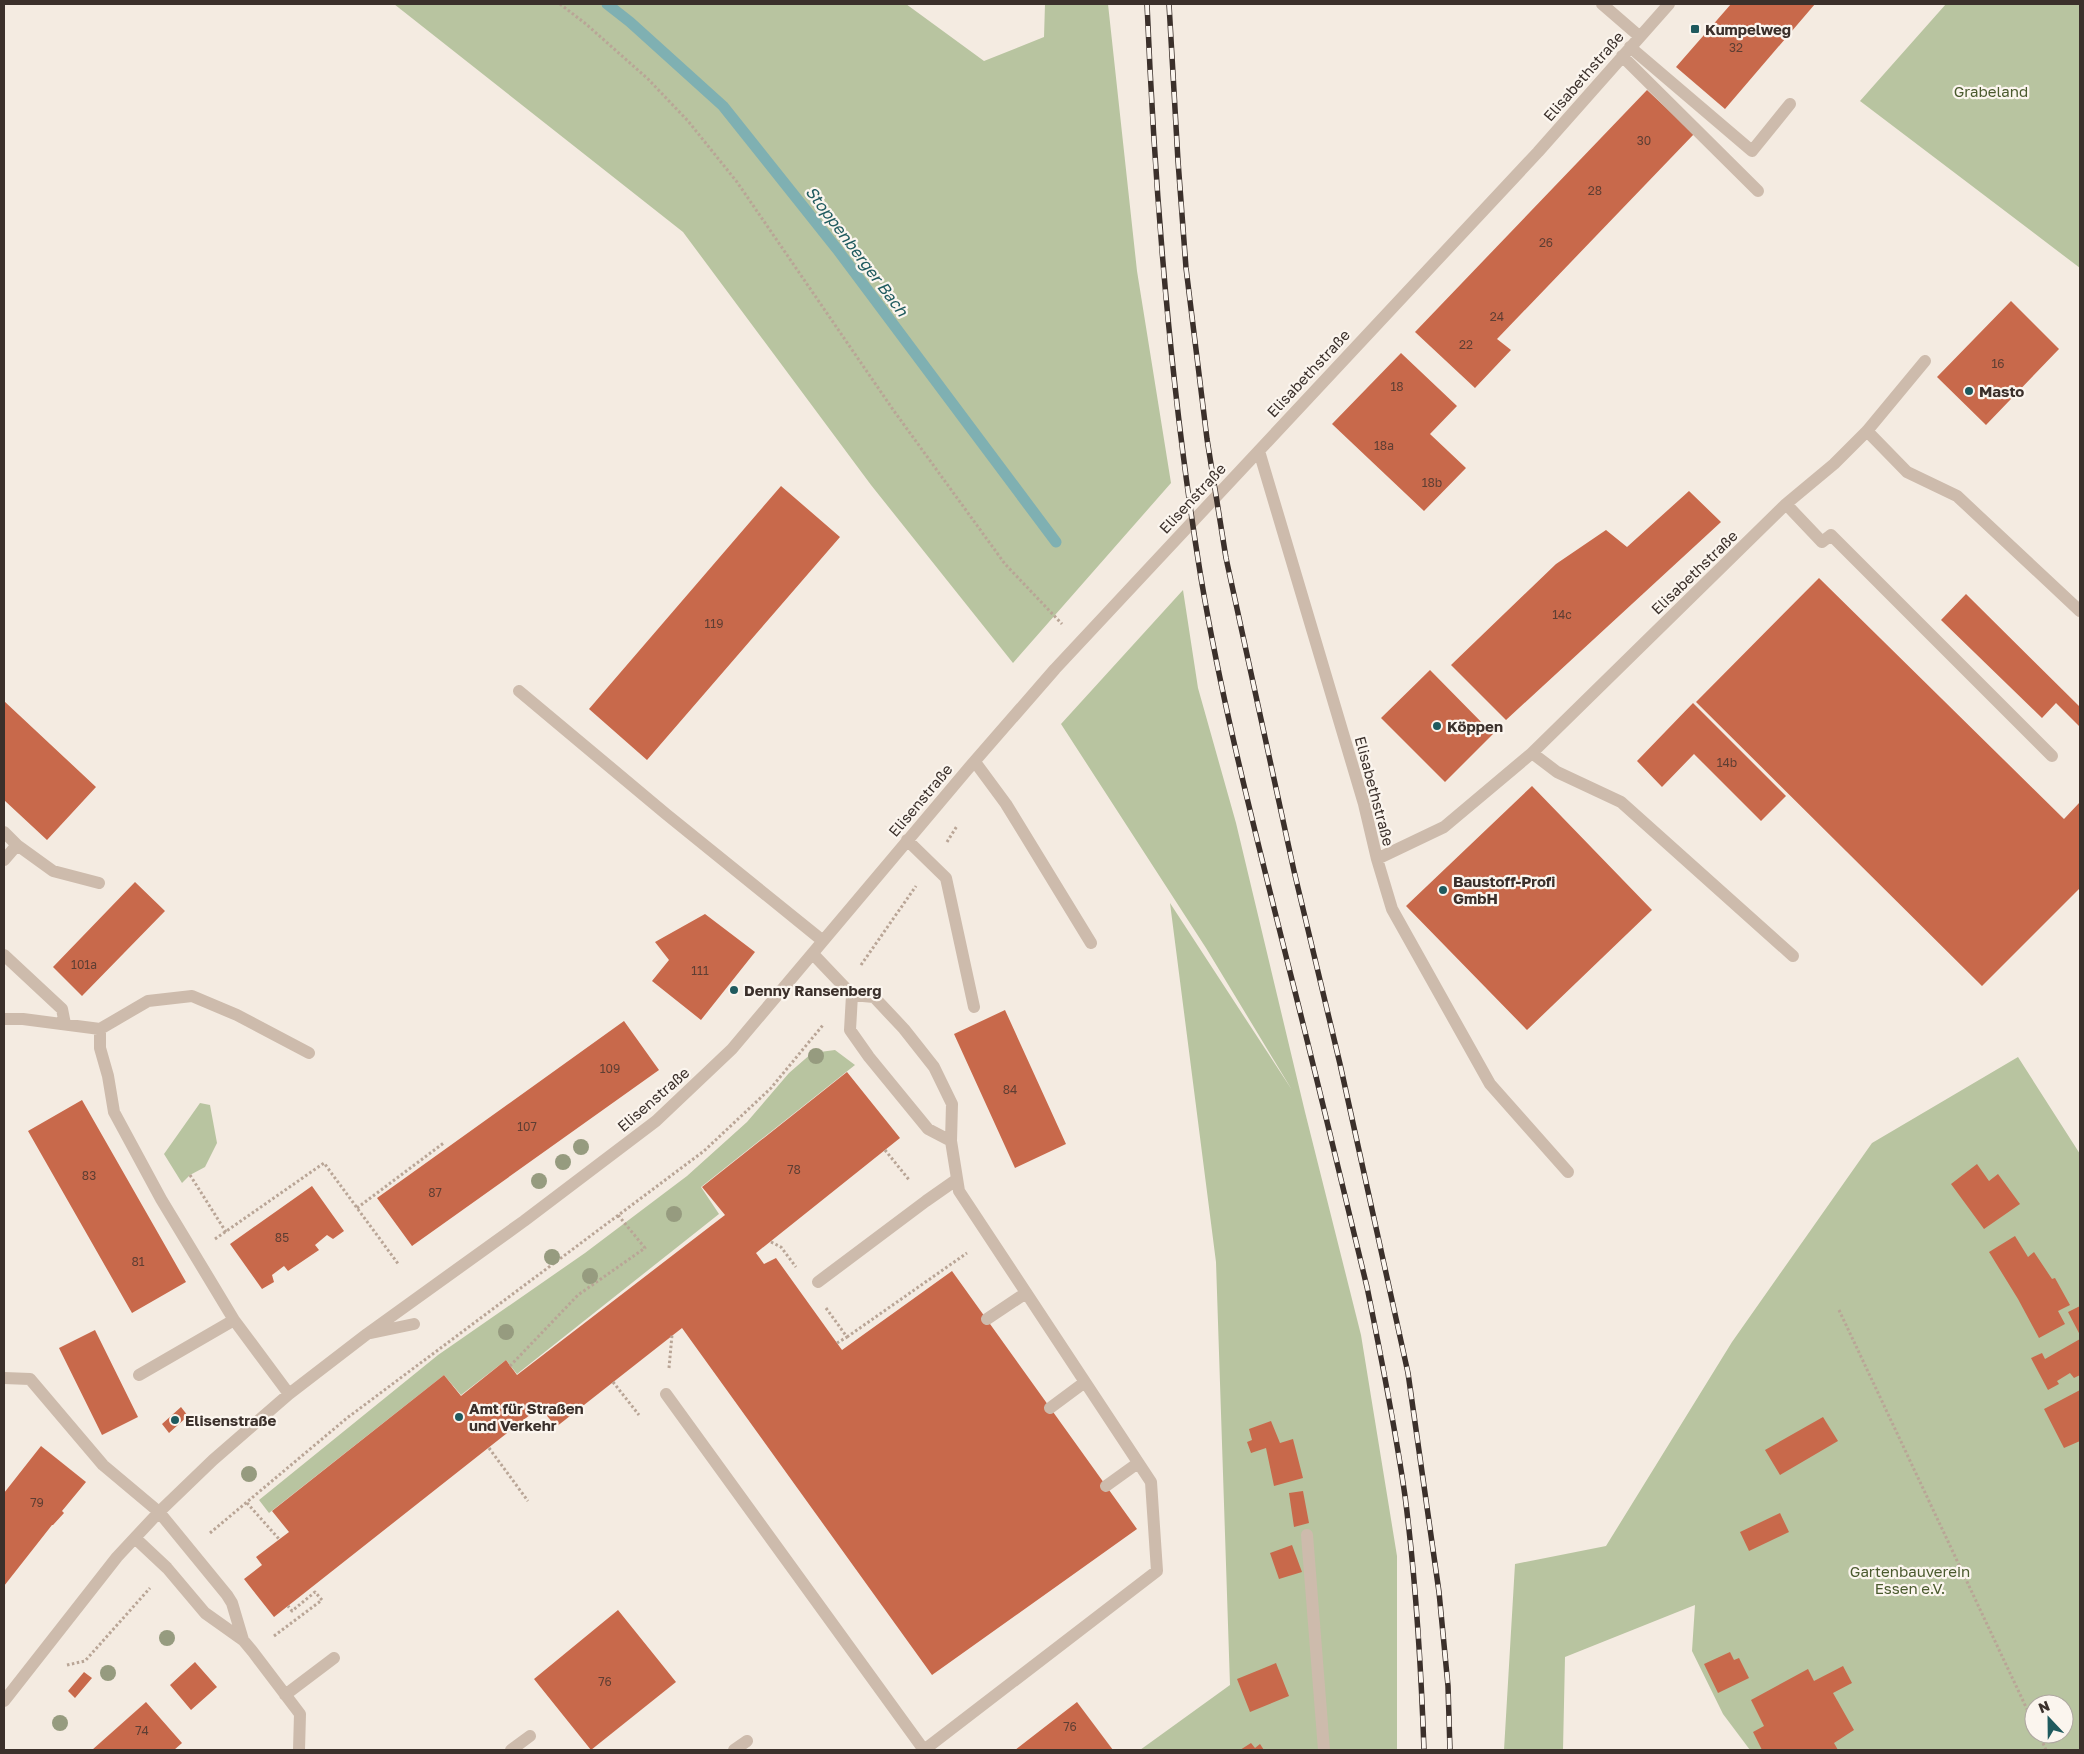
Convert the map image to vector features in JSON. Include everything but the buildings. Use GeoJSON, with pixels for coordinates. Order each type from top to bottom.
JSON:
{"type":"FeatureCollection","features":[{"type":"Feature","properties":{"kind":"street"},"geometry":{"type":"LineString","coordinates":[[1602,4],[1639,36]]}},
{"type":"Feature","properties":{"kind":"street","name":"Elisabethstraße"},"geometry":{"type":"LineString","coordinates":[[1568,1172],[1490,1084],[1392,909],[1377,860],[1364,804],[1258,451],[1538,152],[1669,4]]}},
{"type":"Feature","properties":{"kind":"street"},"geometry":{"type":"LineString","coordinates":[[1626,51],[1752,150],[1790,104]]}},
{"type":"Feature","properties":{"kind":"street"},"geometry":{"type":"LineString","coordinates":[[1626,51],[1758,191]]}},
{"type":"Feature","properties":{"kind":"street","name":"Elisabethstraße"},"geometry":{"type":"LineString","coordinates":[[1377,860],[1444,827],[1532,753],[1786,504],[1834,464],[1867,431],[1925,361]]}},
{"type":"Feature","properties":{"kind":"street"},"geometry":{"type":"LineString","coordinates":[[1867,431],[1907,472],[1957,496],[2080,611]]}},
{"type":"Feature","properties":{"kind":"street","name":"Elisenstraße"},"geometry":{"type":"LineString","coordinates":[[4,1702],[117,1557],[159,1512],[213,1460],[289,1394],[367,1334],[524,1221],[656,1121],[732,1049],[974,762],[1082,641],[1258,451]]}},
{"type":"Feature","properties":{"kind":"street"},"geometry":{"type":"LineString","coordinates":[[1786,504],[1822,542],[1831,535],[2052,756]]}},
{"type":"Feature","properties":{"kind":"street"},"geometry":{"type":"LineString","coordinates":[[519,691],[823,941]]}},
{"type":"Feature","properties":{"kind":"street"},"geometry":{"type":"LineString","coordinates":[[1532,753],[1557,772],[1621,802],[1793,956]]}},
{"type":"Feature","properties":{"kind":"street"},"geometry":{"type":"LineString","coordinates":[[974,762],[1006,804],[1091,943]]}},
{"type":"Feature","properties":{"kind":"street"},"geometry":{"type":"LineString","coordinates":[[4,832],[17,845],[53,871],[99,882]]}},
{"type":"Feature","properties":{"kind":"street"},"geometry":{"type":"LineString","coordinates":[[907,840],[946,878],[974,1007]]}},
{"type":"Feature","properties":{"kind":"street"},"geometry":{"type":"LineString","coordinates":[[4,860],[17,845]]}},
{"type":"Feature","properties":{"kind":"street"},"geometry":{"type":"LineString","coordinates":[[666,1394],[924,1750],[1157,1571],[1151,1482],[959,1191],[951,1141],[952,1104],[934,1068],[904,1029],[874,997],[848,991],[813,954]]}},
{"type":"Feature","properties":{"kind":"street"},"geometry":{"type":"LineString","coordinates":[[4,955],[62,1009],[65,1024]]}},
{"type":"Feature","properties":{"kind":"street"},"geometry":{"type":"LineString","coordinates":[[848,991],[850,1030],[928,1129],[951,1141]]}},
{"type":"Feature","properties":{"kind":"street"},"geometry":{"type":"LineString","coordinates":[[4,1019],[23,1019],[100,1029],[148,1001],[192,996],[237,1014],[309,1053]]}},
{"type":"Feature","properties":{"kind":"street"},"geometry":{"type":"LineString","coordinates":[[100,1029],[100,1048],[108,1076],[114,1112],[161,1199],[234,1320],[289,1394]]}},
{"type":"Feature","properties":{"kind":"street"},"geometry":{"type":"LineString","coordinates":[[818,1282],[926,1200],[956,1180]]}},
{"type":"Feature","properties":{"kind":"street"},"geometry":{"type":"LineString","coordinates":[[987,1319],[1026,1292]]}},
{"type":"Feature","properties":{"kind":"street"},"geometry":{"type":"LineString","coordinates":[[139,1375],[234,1320]]}},
{"type":"Feature","properties":{"kind":"street"},"geometry":{"type":"LineString","coordinates":[[367,1334],[414,1324]]}},
{"type":"Feature","properties":{"kind":"street"},"geometry":{"type":"LineString","coordinates":[[4,1378],[30,1379],[103,1465],[159,1512],[190,1548],[232,1603],[243,1640]]}},
{"type":"Feature","properties":{"kind":"street"},"geometry":{"type":"LineString","coordinates":[[1050,1408],[1085,1382]]}},
{"type":"Feature","properties":{"kind":"street"},"geometry":{"type":"LineString","coordinates":[[1106,1486],[1138,1463]]}},
{"type":"Feature","properties":{"kind":"street"},"geometry":{"type":"LineString","coordinates":[[1307,1535],[1324,1750]]}},
{"type":"Feature","properties":{"kind":"street"},"geometry":{"type":"LineString","coordinates":[[135,1538],[168,1568],[205,1613],[243,1640],[253,1652],[300,1714],[299,1750]]}},
{"type":"Feature","properties":{"kind":"street"},"geometry":{"type":"LineString","coordinates":[[285,1695],[334,1658]]}},
{"type":"Feature","properties":{"kind":"street"},"geometry":{"type":"LineString","coordinates":[[511,1750],[530,1736]]}},
{"type":"Feature","properties":{"kind":"street"},"geometry":{"type":"LineString","coordinates":[[734,1750],[747,1741]]}},
{"type":"Feature","properties":{"kind":"path"},"geometry":{"type":"LineString","coordinates":[[560,4],[586,24],[648,79],[688,121],[737,182],[894,410],[1005,564],[1056,619],[1082,641]]}},
{"type":"Feature","properties":{"kind":"path"},"geometry":{"type":"LineString","coordinates":[[190,1548],[247,1503],[347,1418],[704,1151],[771,1088],[822,1027],[848,991],[957,827],[958,818]]}},
{"type":"Feature","properties":{"kind":"path"},"geometry":{"type":"LineString","coordinates":[[357,1208],[446,1142]]}},
{"type":"Feature","properties":{"kind":"path"},"geometry":{"type":"LineString","coordinates":[[885,1150],[926,1200]]}},
{"type":"Feature","properties":{"kind":"path"},"geometry":{"type":"LineString","coordinates":[[194,1253],[245,1221],[324,1163],[399,1265]]}},
{"type":"Feature","properties":{"kind":"path"},"geometry":{"type":"LineString","coordinates":[[190,1175],[226,1232]]}},
{"type":"Feature","properties":{"kind":"path"},"geometry":{"type":"LineString","coordinates":[[510,1366],[578,1296],[645,1248],[618,1215]]}},
{"type":"Feature","properties":{"kind":"path"},"geometry":{"type":"LineString","coordinates":[[847,1337],[990,1238]]}},
{"type":"Feature","properties":{"kind":"path"},"geometry":{"type":"LineString","coordinates":[[1839,1310],[2024,1703]]}},
{"type":"Feature","properties":{"kind":"path"},"geometry":{"type":"LineString","coordinates":[[666,1394],[672,1335]]}},
{"type":"Feature","properties":{"kind":"path"},"geometry":{"type":"LineString","coordinates":[[613,1382],[638,1415]]}},
{"type":"Feature","properties":{"kind":"path"},"geometry":{"type":"LineString","coordinates":[[489,1448],[528,1501]]}},
{"type":"Feature","properties":{"kind":"path"},"geometry":{"type":"LineString","coordinates":[[247,1503],[279,1539]]}},
{"type":"Feature","properties":{"kind":"path"},"geometry":{"type":"LineString","coordinates":[[58,1667],[85,1661],[168,1568]]}},
{"type":"Feature","properties":{"kind":"path"},"geometry":{"type":"LineString","coordinates":[[253,1652],[322,1600],[315,1592],[292,1611],[288,1606]]}},
{"type":"Feature","properties":{"kind":"green space"},"geometry":{"type":"Polygon","coordinates":[[[394,4],[906,4],[984,61],[1044,37],[1045,4],[1108,4],[1137,271],[1171,483],[1013,663],[871,485],[683,232],[394,4]]]}},
{"type":"Feature","properties":{"kind":"green space","name":"Grabeland"},"geometry":{"type":"Polygon","coordinates":[[[1946,4],[2080,4],[2080,268],[1860,101],[1946,4]]]}},
{"type":"Feature","properties":{"kind":"green space"},"geometry":{"type":"Polygon","coordinates":[[[1183,590],[1198,688],[1236,823],[1305,1112],[1361,1335],[1397,1556],[1397,1750],[1140,1750],[1230,1685],[1216,1262],[1170,903],[1292,1090],[1206,948],[1061,724],[1183,590]]]}},
{"type":"Feature","properties":{"kind":"green space"},"geometry":{"type":"Polygon","coordinates":[[[835,1050],[855,1065],[701,1187],[719,1214],[517,1374],[506,1360],[461,1395],[444,1375],[269,1513],[259,1500],[438,1355],[585,1253],[687,1176],[747,1122],[789,1073],[812,1053],[835,1050]]]}},
{"type":"Feature","properties":{"kind":"green space","name":"Gartenbauverein Essen e.V."},"geometry":{"type":"Polygon","coordinates":[[[2018,1057],[2080,1154],[2080,1750],[1750,1750],[1723,1714],[1692,1651],[1695,1605],[1565,1657],[1563,1750],[1504,1750],[1515,1564],[1606,1546],[1732,1342],[1872,1143],[2018,1057]]]}},
{"type":"Feature","properties":{"kind":"green space"},"geometry":{"type":"Polygon","coordinates":[[[200,1103],[210,1105],[217,1143],[205,1167],[190,1175],[182,1183],[164,1154],[200,1103]]]}},
{"type":"Feature","properties":{"kind":"waterway","name":"Stoppenberger Bach"},"geometry":{"type":"LineString","coordinates":[[607,4],[630,22],[723,106],[837,249],[1056,542]]}},
{"type":"Feature","properties":{"kind":"railway"},"geometry":{"type":"LineString","coordinates":[[1147,4],[1154,148],[1165,292],[1172,364],[1201,578],[1241,774],[1319,1087],[1367,1287],[1383,1365],[1409,1528],[1418,1623],[1424,1750]]}},
{"type":"Feature","properties":{"kind":"railway"},"geometry":{"type":"LineString","coordinates":[[1169,4],[1186,268],[1207,439],[1226,558],[1294,871],[1340,1064],[1408,1373],[1439,1592],[1448,1686],[1450,1750]]}},
{"type":"Feature","properties":{"kind":"place","name":"Kumpelweg"},"geometry":{"type":"Point","coordinates":[1695,29]}},
{"type":"Feature","properties":{"kind":"place","name":"Masto"},"geometry":{"type":"Point","coordinates":[1969,391]}},
{"type":"Feature","properties":{"kind":"place","name":"Köppen"},"geometry":{"type":"Point","coordinates":[1437,726]}},
{"type":"Feature","properties":{"kind":"place","name":"Baustoff-Profi GmbH"},"geometry":{"type":"Point","coordinates":[1443,890]}},
{"type":"Feature","properties":{"kind":"place","name":"Denny Ransenberg"},"geometry":{"type":"Point","coordinates":[734,990]}},
{"type":"Feature","properties":{"kind":"place","name":"Amt für Straßen und Verkehr"},"geometry":{"type":"Point","coordinates":[459,1417]}},
{"type":"Feature","properties":{"kind":"place","name":"Elisenstraße"},"geometry":{"type":"Point","coordinates":[175,1420]}}]}
